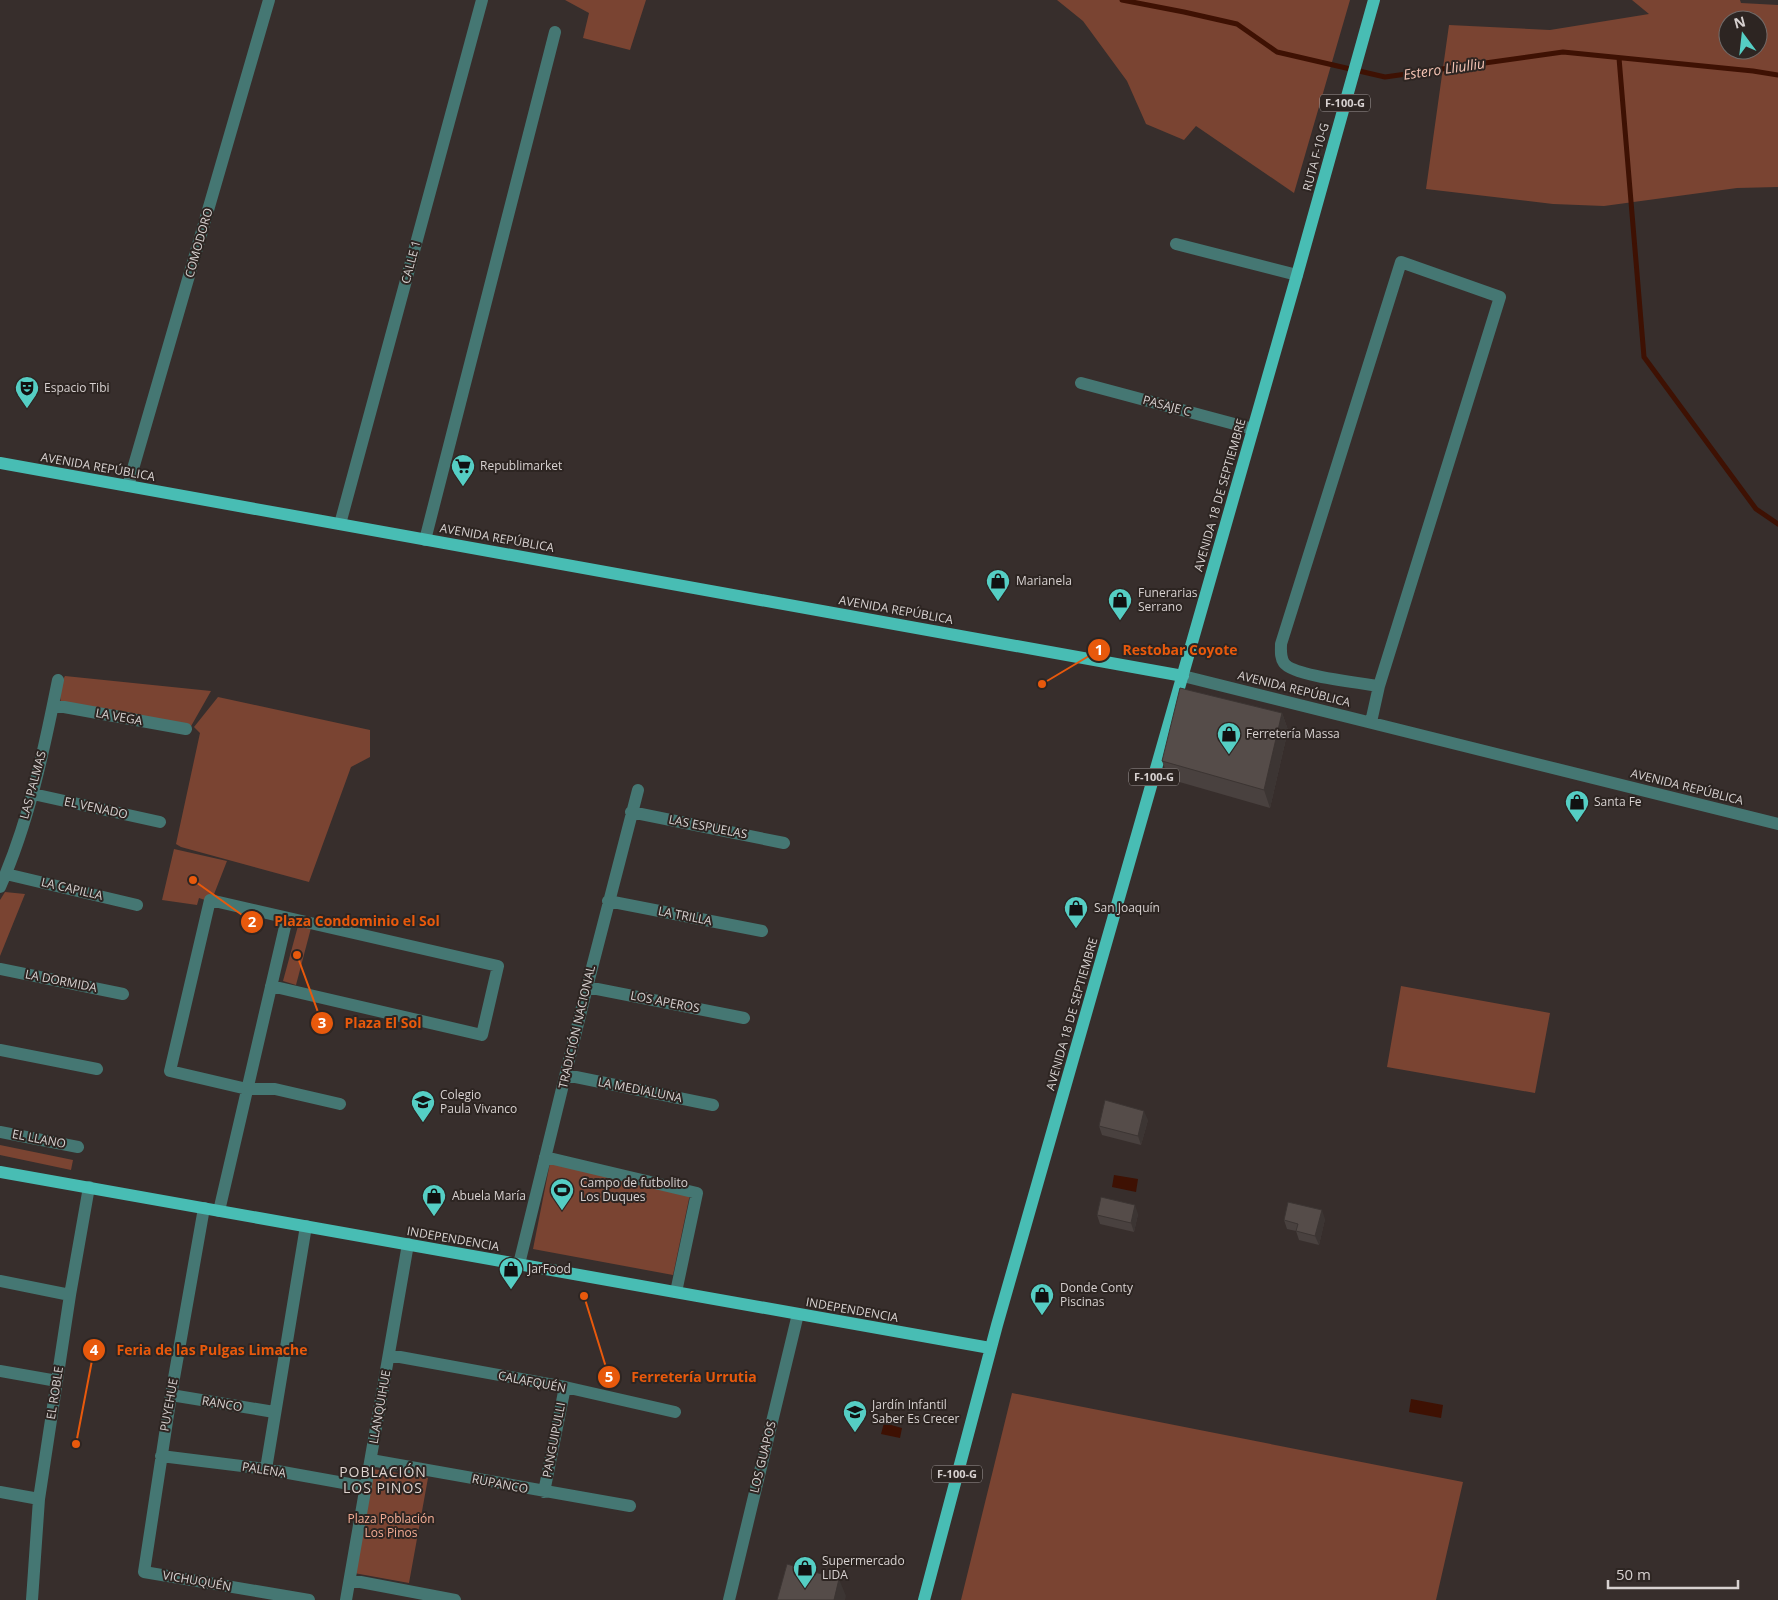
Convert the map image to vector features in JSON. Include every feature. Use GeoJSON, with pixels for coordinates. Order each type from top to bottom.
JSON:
{"type":"FeatureCollection","features":[{"type":"Feature","properties":{"kind":"main road","name":"RUTA F-10-G"},"geometry":{"type":"LineString","coordinates":[[1317,206],[1374,0]]}},
{"type":"Feature","properties":{"kind":"main road","name":"AVENIDA 18 DE SEPTIEMBRE"},"geometry":{"type":"LineString","coordinates":[[924,1600],[990,1348],[1317,206]]}},
{"type":"Feature","properties":{"kind":"main road","name":"AVENIDA REPÚBLICA"},"geometry":{"type":"LineString","coordinates":[[0,463],[1183,676]]}},
{"type":"Feature","properties":{"kind":"main road","name":"INDEPENDENCIA"},"geometry":{"type":"LineString","coordinates":[[0,1172],[990,1348]]}},
{"type":"Feature","properties":{"kind":"street","name":"COMODORO"},"geometry":{"type":"LineString","coordinates":[[128,486],[269,0]]}},
{"type":"Feature","properties":{"kind":"street","name":"CALLE 1"},"geometry":{"type":"LineString","coordinates":[[340,524],[482,0]]}},
{"type":"Feature","properties":{"kind":"street"},"geometry":{"type":"LineString","coordinates":[[426,540],[555,32]]}},
{"type":"Feature","properties":{"kind":"street"},"geometry":{"type":"LineString","coordinates":[[1176,244],[1297,275]]}},
{"type":"Feature","properties":{"kind":"street"},"geometry":{"type":"LineString","coordinates":[[1371,722],[1379,686],[1500,297],[1402,262],[1281,644],[1280,654],[1284,664],[1291,670],[1379,686]]}},
{"type":"Feature","properties":{"kind":"street","name":"PASAJE C"},"geometry":{"type":"LineString","coordinates":[[1081,383],[1253,429]]}},
{"type":"Feature","properties":{"kind":"street","name":"AVENIDA REPÚBLICA"},"geometry":{"type":"LineString","coordinates":[[1183,676],[1778,824]]}},
{"type":"Feature","properties":{"kind":"street","name":"LAS PALMAS"},"geometry":{"type":"LineString","coordinates":[[0,888],[32,794],[58,680]]}},
{"type":"Feature","properties":{"kind":"street","name":"LA VEGA"},"geometry":{"type":"LineString","coordinates":[[53,705],[186,729]]}},
{"type":"Feature","properties":{"kind":"street","name":"TRADICIÓN NACIONAL"},"geometry":{"type":"LineString","coordinates":[[519,1264],[608,901],[638,790]]}},
{"type":"Feature","properties":{"kind":"street","name":"EL VENADO"},"geometry":{"type":"LineString","coordinates":[[32,794],[160,822]]}},
{"type":"Feature","properties":{"kind":"street","name":"LAS ESPUELAS"},"geometry":{"type":"LineString","coordinates":[[631,812],[784,843]]}},
{"type":"Feature","properties":{"kind":"street","name":"LA CAPILLA"},"geometry":{"type":"LineString","coordinates":[[6,874],[137,905]]}},
{"type":"Feature","properties":{"kind":"street"},"geometry":{"type":"LineString","coordinates":[[271,986],[482,1035],[498,966],[210,900],[170,1071],[247,1089],[275,1089],[340,1104]]}},
{"type":"Feature","properties":{"kind":"street","name":"LA TRILLA"},"geometry":{"type":"LineString","coordinates":[[608,901],[762,931]]}},
{"type":"Feature","properties":{"kind":"street"},"geometry":{"type":"LineString","coordinates":[[219,1211],[287,918]]}},
{"type":"Feature","properties":{"kind":"street","name":"LA DORMIDA"},"geometry":{"type":"LineString","coordinates":[[0,969],[123,994]]}},
{"type":"Feature","properties":{"kind":"street","name":"LOS APEROS"},"geometry":{"type":"LineString","coordinates":[[587,987],[744,1018]]}},
{"type":"Feature","properties":{"kind":"street"},"geometry":{"type":"LineString","coordinates":[[0,1050],[97,1069]]}},
{"type":"Feature","properties":{"kind":"street","name":"LA MEDIALUNA"},"geometry":{"type":"LineString","coordinates":[[566,1075],[713,1105]]}},
{"type":"Feature","properties":{"kind":"street","name":"EL LLANO"},"geometry":{"type":"LineString","coordinates":[[0,1132],[78,1147]]}},
{"type":"Feature","properties":{"kind":"street"},"geometry":{"type":"LineString","coordinates":[[545,1157],[697,1193],[676,1292]]}},
{"type":"Feature","properties":{"kind":"street","name":"EL ROBLE"},"geometry":{"type":"LineString","coordinates":[[32,1600],[39,1499],[70,1295],[90,1187]]}},
{"type":"Feature","properties":{"kind":"street","name":"PUYEHUE"},"geometry":{"type":"LineString","coordinates":[[144,1572],[171,1395],[204,1208]]}},
{"type":"Feature","properties":{"kind":"street"},"geometry":{"type":"LineString","coordinates":[[266,1469],[306,1226]]}},
{"type":"Feature","properties":{"kind":"street","name":"LLANQUIHUE"},"geometry":{"type":"LineString","coordinates":[[346,1600],[408,1244]]}},
{"type":"Feature","properties":{"kind":"street"},"geometry":{"type":"LineString","coordinates":[[0,1281],[70,1295]]}},
{"type":"Feature","properties":{"kind":"street","name":"LOS GUAPOS"},"geometry":{"type":"LineString","coordinates":[[729,1600],[798,1314]]}},
{"type":"Feature","properties":{"kind":"street","name":"CALAFQUÉN"},"geometry":{"type":"LineString","coordinates":[[389,1355],[564,1388],[675,1412]]}},
{"type":"Feature","properties":{"kind":"street"},"geometry":{"type":"LineString","coordinates":[[0,1371],[57,1381]]}},
{"type":"Feature","properties":{"kind":"street","name":"PANGUIPULLI"},"geometry":{"type":"LineString","coordinates":[[544,1492],[564,1388]]}},
{"type":"Feature","properties":{"kind":"street","name":"RANCO"},"geometry":{"type":"LineString","coordinates":[[171,1395],[274,1412]]}},
{"type":"Feature","properties":{"kind":"street","name":"PALENA"},"geometry":{"type":"LineString","coordinates":[[161,1456],[266,1469],[366,1487]]}},
{"type":"Feature","properties":{"kind":"street","name":"RUPANCO"},"geometry":{"type":"LineString","coordinates":[[371,1460],[630,1506]]}},
{"type":"Feature","properties":{"kind":"street"},"geometry":{"type":"LineString","coordinates":[[0,1492],[39,1499]]}},
{"type":"Feature","properties":{"kind":"street","name":"VICHUQUÉN"},"geometry":{"type":"LineString","coordinates":[[144,1572],[309,1600]]}},
{"type":"Feature","properties":{"kind":"street"},"geometry":{"type":"LineString","coordinates":[[350,1580],[455,1600]]}},
{"type":"Feature","properties":{"kind":"green space"},"geometry":{"type":"Polygon","coordinates":[[[565,0],[646,0],[630,50],[583,38],[589,13],[565,0]]]}},
{"type":"Feature","properties":{"kind":"green space"},"geometry":{"type":"Polygon","coordinates":[[[1057,0],[1350,0],[1294,193],[1196,126],[1184,140],[1146,124],[1127,81],[1083,21],[1057,0]]]}},
{"type":"Feature","properties":{"kind":"green space"},"geometry":{"type":"Polygon","coordinates":[[[1632,0],[1740,0],[1741,3],[1778,5],[1778,187],[1737,188],[1604,206],[1553,204],[1426,189],[1449,25],[1550,30],[1649,14],[1632,0]]]}},
{"type":"Feature","properties":{"kind":"green space"},"geometry":{"type":"Polygon","coordinates":[[[65,676],[211,691],[190,728],[61,704],[59,687],[65,676]]]}},
{"type":"Feature","properties":{"kind":"green space"},"geometry":{"type":"Polygon","coordinates":[[[218,697],[370,730],[370,757],[351,767],[309,882],[181,847],[176,844],[200,733],[194,727],[218,697]]]}},
{"type":"Feature","properties":{"kind":"green space"},"geometry":{"type":"Polygon","coordinates":[[[174,849],[227,861],[211,902],[199,898],[197,905],[162,900],[174,849]]]}},
{"type":"Feature","properties":{"kind":"green space"},"geometry":{"type":"Polygon","coordinates":[[[5,892],[25,894],[0,956],[0,900],[5,892]]]}},
{"type":"Feature","properties":{"kind":"green space"},"geometry":{"type":"Polygon","coordinates":[[[298,926],[311,928],[296,985],[283,981],[298,926]]]}},
{"type":"Feature","properties":{"kind":"green space"},"geometry":{"type":"Polygon","coordinates":[[[1401,986],[1550,1013],[1535,1093],[1387,1067],[1401,986]]]}},
{"type":"Feature","properties":{"kind":"green space"},"geometry":{"type":"Polygon","coordinates":[[[0,1145],[73,1160],[71,1170],[0,1155],[0,1145]]]}},
{"type":"Feature","properties":{"kind":"green space"},"geometry":{"type":"Polygon","coordinates":[[[550,1163],[690,1194],[673,1275],[533,1249],[550,1163]]]}},
{"type":"Feature","properties":{"kind":"green space"},"geometry":{"type":"Polygon","coordinates":[[[1012,1393],[1463,1482],[1436,1600],[961,1600],[1012,1393]]]}},
{"type":"Feature","properties":{"kind":"green space","name":"Plaza Población Los Pinos"},"geometry":{"type":"Polygon","coordinates":[[[373,1469],[428,1478],[409,1583],[354,1573],[373,1469]]]}},
{"type":"Feature","properties":{"kind":"shaded area"},"geometry":{"type":"Polygon","coordinates":[[[1114,1175],[1138,1179],[1136,1192],[1112,1187],[1114,1175]]]}},
{"type":"Feature","properties":{"kind":"shaded area"},"geometry":{"type":"Polygon","coordinates":[[[1411,1399],[1443,1405],[1441,1418],[1409,1412],[1411,1399]]]}},
{"type":"Feature","properties":{"kind":"shaded area"},"geometry":{"type":"Polygon","coordinates":[[[884,1423],[902,1428],[900,1438],[881,1434],[884,1423]]]}},
{"type":"Feature","properties":{"kind":"building","name":"Ferretería Massa"},"geometry":{"type":"Polygon","coordinates":[[[1180,688],[1282,713],[1264,790],[1162,761],[1180,688]]]}},
{"type":"Feature","properties":{"kind":"building"},"geometry":{"type":"Polygon","coordinates":[[[1105,1100],[1144,1111],[1138,1136],[1099,1126],[1105,1100]]]}},
{"type":"Feature","properties":{"kind":"building"},"geometry":{"type":"Polygon","coordinates":[[[1101,1197],[1135,1205],[1131,1223],[1097,1215],[1101,1197]]]}},
{"type":"Feature","properties":{"kind":"building"},"geometry":{"type":"Polygon","coordinates":[[[1288,1202],[1322,1210],[1315,1236],[1296,1231],[1298,1224],[1284,1220],[1288,1202]]]}},
{"type":"Feature","properties":{"kind":"building"},"geometry":{"type":"Polygon","coordinates":[[[787,1564],[839,1579],[834,1600],[777,1600],[787,1564]]]}},
{"type":"Feature","properties":{"kind":"waterway","name":"Estero Lliulliu"},"geometry":{"type":"LineString","coordinates":[[1122,0],[1237,24],[1277,52],[1385,77],[1563,52],[1778,75]]}},
{"type":"Feature","properties":{"kind":"waterway"},"geometry":{"type":"LineString","coordinates":[[1619,58],[1644,357],[1756,509],[1778,524]]}},
{"type":"Feature","properties":{"kind":"place","name":"Espacio Tibi"},"geometry":{"type":"Point","coordinates":[27,409]}},
{"type":"Feature","properties":{"kind":"place","name":"Republimarket"},"geometry":{"type":"Point","coordinates":[463,487]}},
{"type":"Feature","properties":{"kind":"place","name":"Marianela"},"geometry":{"type":"Point","coordinates":[998,602]}},
{"type":"Feature","properties":{"kind":"place","name":"Funerarias Serrano"},"geometry":{"type":"Point","coordinates":[1120,621]}},
{"type":"Feature","properties":{"kind":"place","name":"Restobar Coyote"},"geometry":{"type":"Point","coordinates":[1042,684]}},
{"type":"Feature","properties":{"kind":"place","name":"Ferretería Massa"},"geometry":{"type":"Point","coordinates":[1229,755]}},
{"type":"Feature","properties":{"kind":"place","name":"Santa Fe"},"geometry":{"type":"Point","coordinates":[1577,823]}},
{"type":"Feature","properties":{"kind":"place","name":"Plaza Condominio el Sol"},"geometry":{"type":"Point","coordinates":[193,880]}},
{"type":"Feature","properties":{"kind":"place","name":"San Joaquín"},"geometry":{"type":"Point","coordinates":[1076,929]}},
{"type":"Feature","properties":{"kind":"place","name":"Plaza El Sol"},"geometry":{"type":"Point","coordinates":[297,955]}},
{"type":"Feature","properties":{"kind":"place","name":"Colegio Paula Vivanco"},"geometry":{"type":"Point","coordinates":[423,1123]}},
{"type":"Feature","properties":{"kind":"place","name":"Campo de futbolito Los Duques"},"geometry":{"type":"Point","coordinates":[562,1211]}},
{"type":"Feature","properties":{"kind":"place","name":"Abuela María"},"geometry":{"type":"Point","coordinates":[434,1217]}},
{"type":"Feature","properties":{"kind":"place","name":"JarFood"},"geometry":{"type":"Point","coordinates":[511,1290]}},
{"type":"Feature","properties":{"kind":"place","name":"Ferretería Urrutia"},"geometry":{"type":"Point","coordinates":[584,1296]}},
{"type":"Feature","properties":{"kind":"place","name":"Donde Conty Piscinas"},"geometry":{"type":"Point","coordinates":[1042,1316]}},
{"type":"Feature","properties":{"kind":"place","name":"Jardín Infantil Saber Es Crecer"},"geometry":{"type":"Point","coordinates":[855,1433]}},
{"type":"Feature","properties":{"kind":"place","name":"Feria de las Pulgas Limache"},"geometry":{"type":"Point","coordinates":[76,1444]}},
{"type":"Feature","properties":{"kind":"place","name":"Supermercado LIDA"},"geometry":{"type":"Point","coordinates":[805,1589]}},
{"type":"Feature","properties":{"kind":"district","name":"POBLACIÓN LOS PINOS"},"geometry":{"type":"Point","coordinates":[383,1480]}}]}
